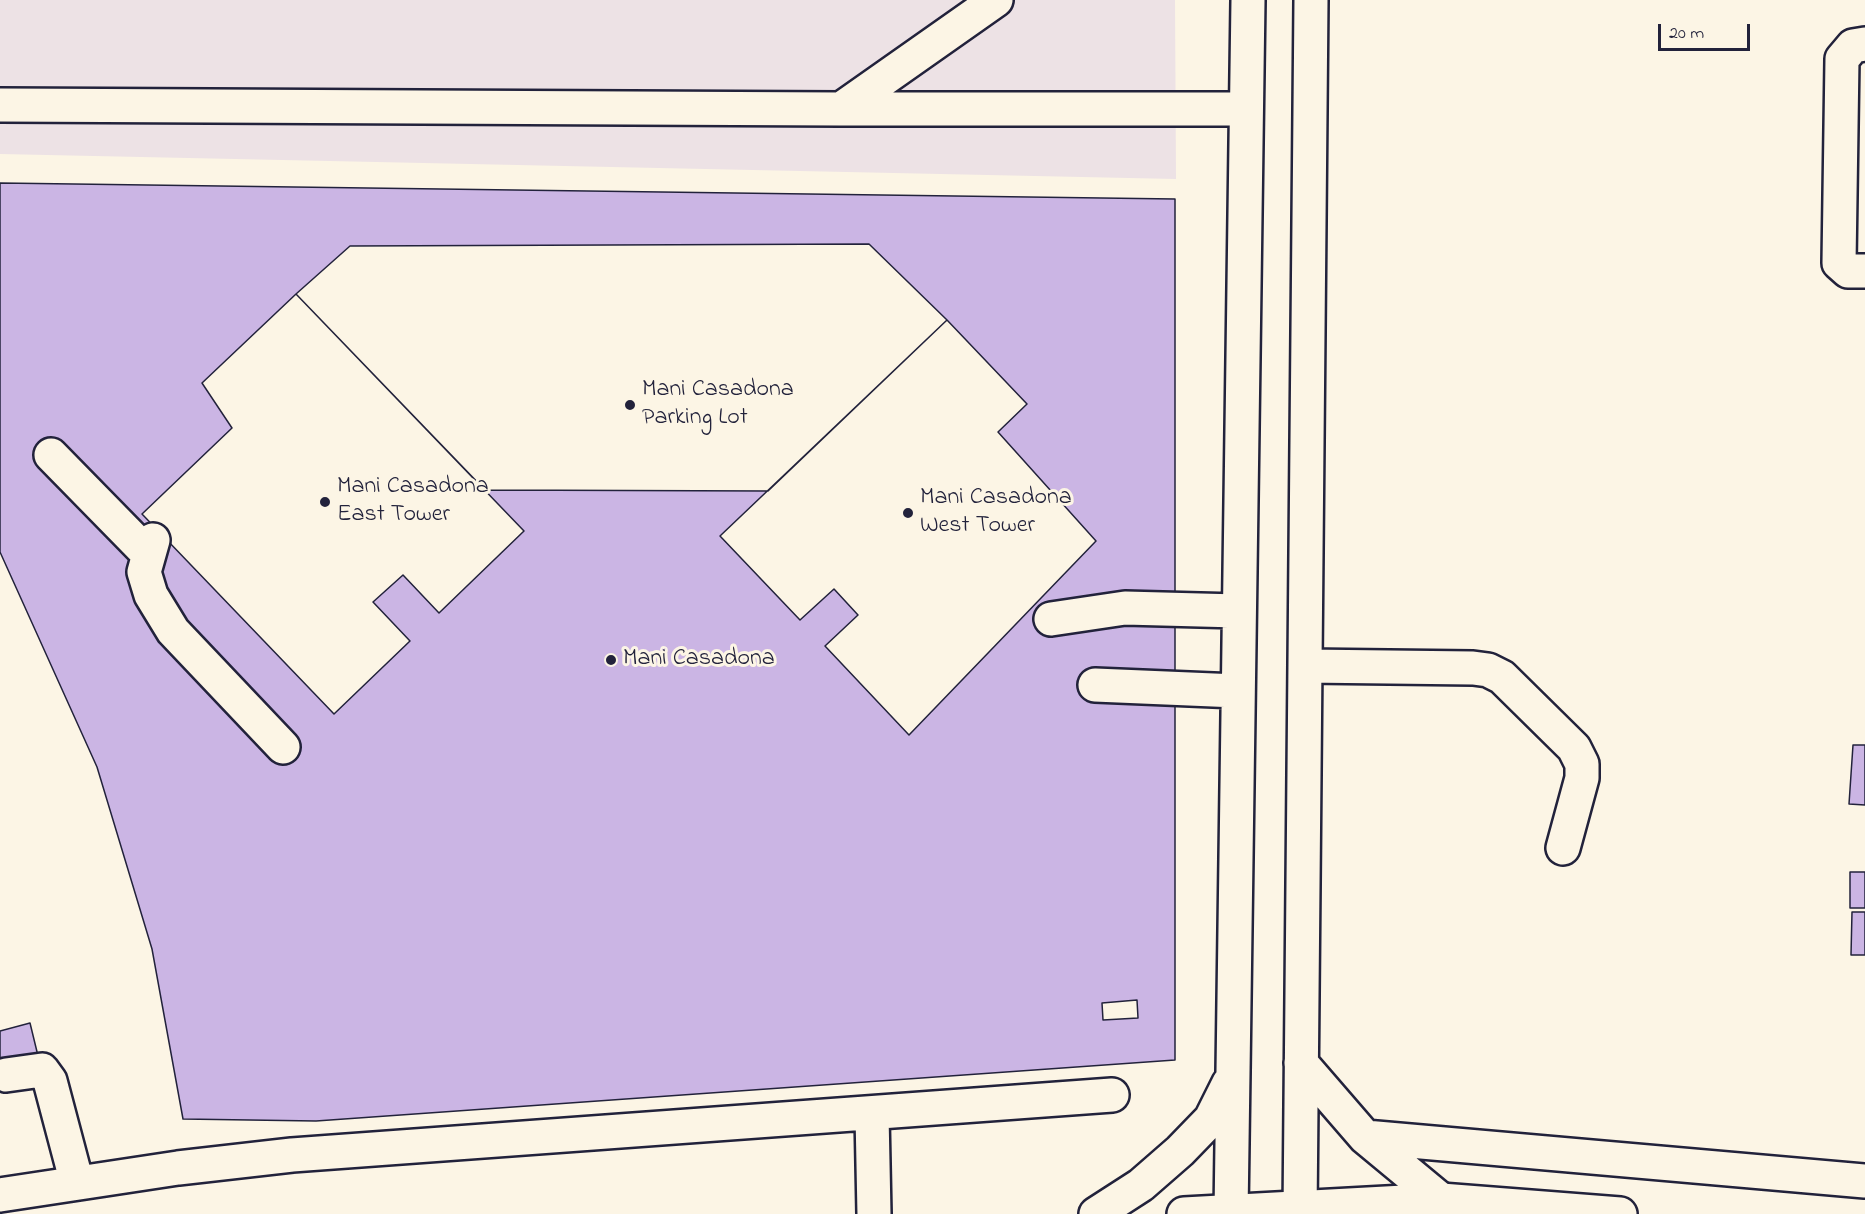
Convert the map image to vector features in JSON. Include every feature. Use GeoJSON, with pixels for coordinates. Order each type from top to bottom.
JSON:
{"type":"FeatureCollection","features":[{"type":"Feature","properties":{"kind":"street"},"geometry":{"type":"LineString","coordinates":[[841,109],[996,0]]}},
{"type":"Feature","properties":{"kind":"street"},"geometry":{"type":"LineString","coordinates":[[1231,1213],[1231,1077],[1248,0]]}},
{"type":"Feature","properties":{"kind":"street"},"geometry":{"type":"LineString","coordinates":[[1300,1212],[1311,0]]}},
{"type":"Feature","properties":{"kind":"street"},"geometry":{"type":"LineString","coordinates":[[1865,45],[1853,46],[1842,59],[1839,263],[1848,271],[1865,272]]}},
{"type":"Feature","properties":{"kind":"street"},"geometry":{"type":"LineString","coordinates":[[0,105],[1246,109]]}},
{"type":"Feature","properties":{"kind":"street"},"geometry":{"type":"LineString","coordinates":[[51,455],[150,547],[144,572],[151,595],[173,631],[283,747]]}},
{"type":"Feature","properties":{"kind":"street"},"geometry":{"type":"LineString","coordinates":[[1051,619],[1125,608],[1238,611]]}},
{"type":"Feature","properties":{"kind":"street"},"geometry":{"type":"LineString","coordinates":[[1305,666],[1473,668],[1488,670],[1502,677],[1574,748],[1582,764],[1582,778],[1563,848]]}},
{"type":"Feature","properties":{"kind":"street"},"geometry":{"type":"LineString","coordinates":[[1095,686],[1237,692]]}},
{"type":"Feature","properties":{"kind":"street"},"geometry":{"type":"LineString","coordinates":[[1301,1063],[1365,1137],[1441,1200]]}},
{"type":"Feature","properties":{"kind":"street"},"geometry":{"type":"LineString","coordinates":[[6,1075],[42,1070],[50,1081],[77,1183]]}},
{"type":"Feature","properties":{"kind":"street"},"geometry":{"type":"LineString","coordinates":[[1096,1214],[1141,1185],[1180,1151],[1211,1119],[1231,1077]]}},
{"type":"Feature","properties":{"kind":"street"},"geometry":{"type":"LineString","coordinates":[[0,1195],[291,1155],[1112,1095]]}},
{"type":"Feature","properties":{"kind":"street"},"geometry":{"type":"LineString","coordinates":[[872,1114],[874,1214]]}},
{"type":"Feature","properties":{"kind":"street"},"geometry":{"type":"LineString","coordinates":[[1365,1137],[1865,1181]]}},
{"type":"Feature","properties":{"kind":"street"},"geometry":{"type":"LineString","coordinates":[[1184,1214],[1300,1212],[1441,1200],[1620,1214]]}},
{"type":"Feature","properties":{"kind":"shaded area"},"geometry":{"type":"Polygon","coordinates":[[[0,0],[1175,0],[1176,179],[0,154],[0,0]]]}},
{"type":"Feature","properties":{"kind":"building","name":"Mani Casadona"},"geometry":{"type":"Polygon","coordinates":[[[0,183],[1175,199],[1175,1060],[316,1121],[183,1119],[152,949],[97,767],[0,552],[0,183]]]}},
{"type":"Feature","properties":{"kind":"building","name":"Mani Casadona Parking Lot"},"geometry":{"type":"Polygon","coordinates":[[[869,244],[947,320],[768,491],[485,490],[296,294],[350,246],[869,244]]]}},
{"type":"Feature","properties":{"kind":"building","name":"Mani Casadona East Tower"},"geometry":{"type":"Polygon","coordinates":[[[296,294],[524,531],[439,613],[403,575],[373,602],[410,641],[334,714],[142,514],[232,428],[202,383],[296,294]]]}},
{"type":"Feature","properties":{"kind":"building","name":"Mani Casadona West Tower"},"geometry":{"type":"Polygon","coordinates":[[[947,320],[1027,404],[998,432],[1096,541],[909,735],[825,646],[858,615],[834,589],[800,620],[720,536],[947,320]]]}},
{"type":"Feature","properties":{"kind":"building"},"geometry":{"type":"Polygon","coordinates":[[[1853,745],[1865,745],[1865,805],[1849,804],[1853,745]]]}},
{"type":"Feature","properties":{"kind":"building"},"geometry":{"type":"Polygon","coordinates":[[[1850,872],[1865,872],[1865,908],[1850,908],[1850,872]]]}},
{"type":"Feature","properties":{"kind":"building"},"geometry":{"type":"Polygon","coordinates":[[[1852,912],[1865,912],[1865,955],[1851,955],[1852,912]]]}},
{"type":"Feature","properties":{"kind":"building"},"geometry":{"type":"Polygon","coordinates":[[[1137,1000],[1138,1018],[1103,1020],[1102,1003],[1137,1000]]]}},
{"type":"Feature","properties":{"kind":"building"},"geometry":{"type":"Polygon","coordinates":[[[30,1023],[39,1060],[0,1070],[0,1031],[30,1023]]]}},
{"type":"Feature","properties":{"kind":"place","name":"Mani Casadona Parking Lot"},"geometry":{"type":"Point","coordinates":[630,405]}},
{"type":"Feature","properties":{"kind":"place","name":"Mani Casadona East Tower"},"geometry":{"type":"Point","coordinates":[325,502]}},
{"type":"Feature","properties":{"kind":"place","name":"Mani Casadona West Tower"},"geometry":{"type":"Point","coordinates":[908,513]}},
{"type":"Feature","properties":{"kind":"place","name":"Mani Casadona"},"geometry":{"type":"Point","coordinates":[611,660]}}]}
